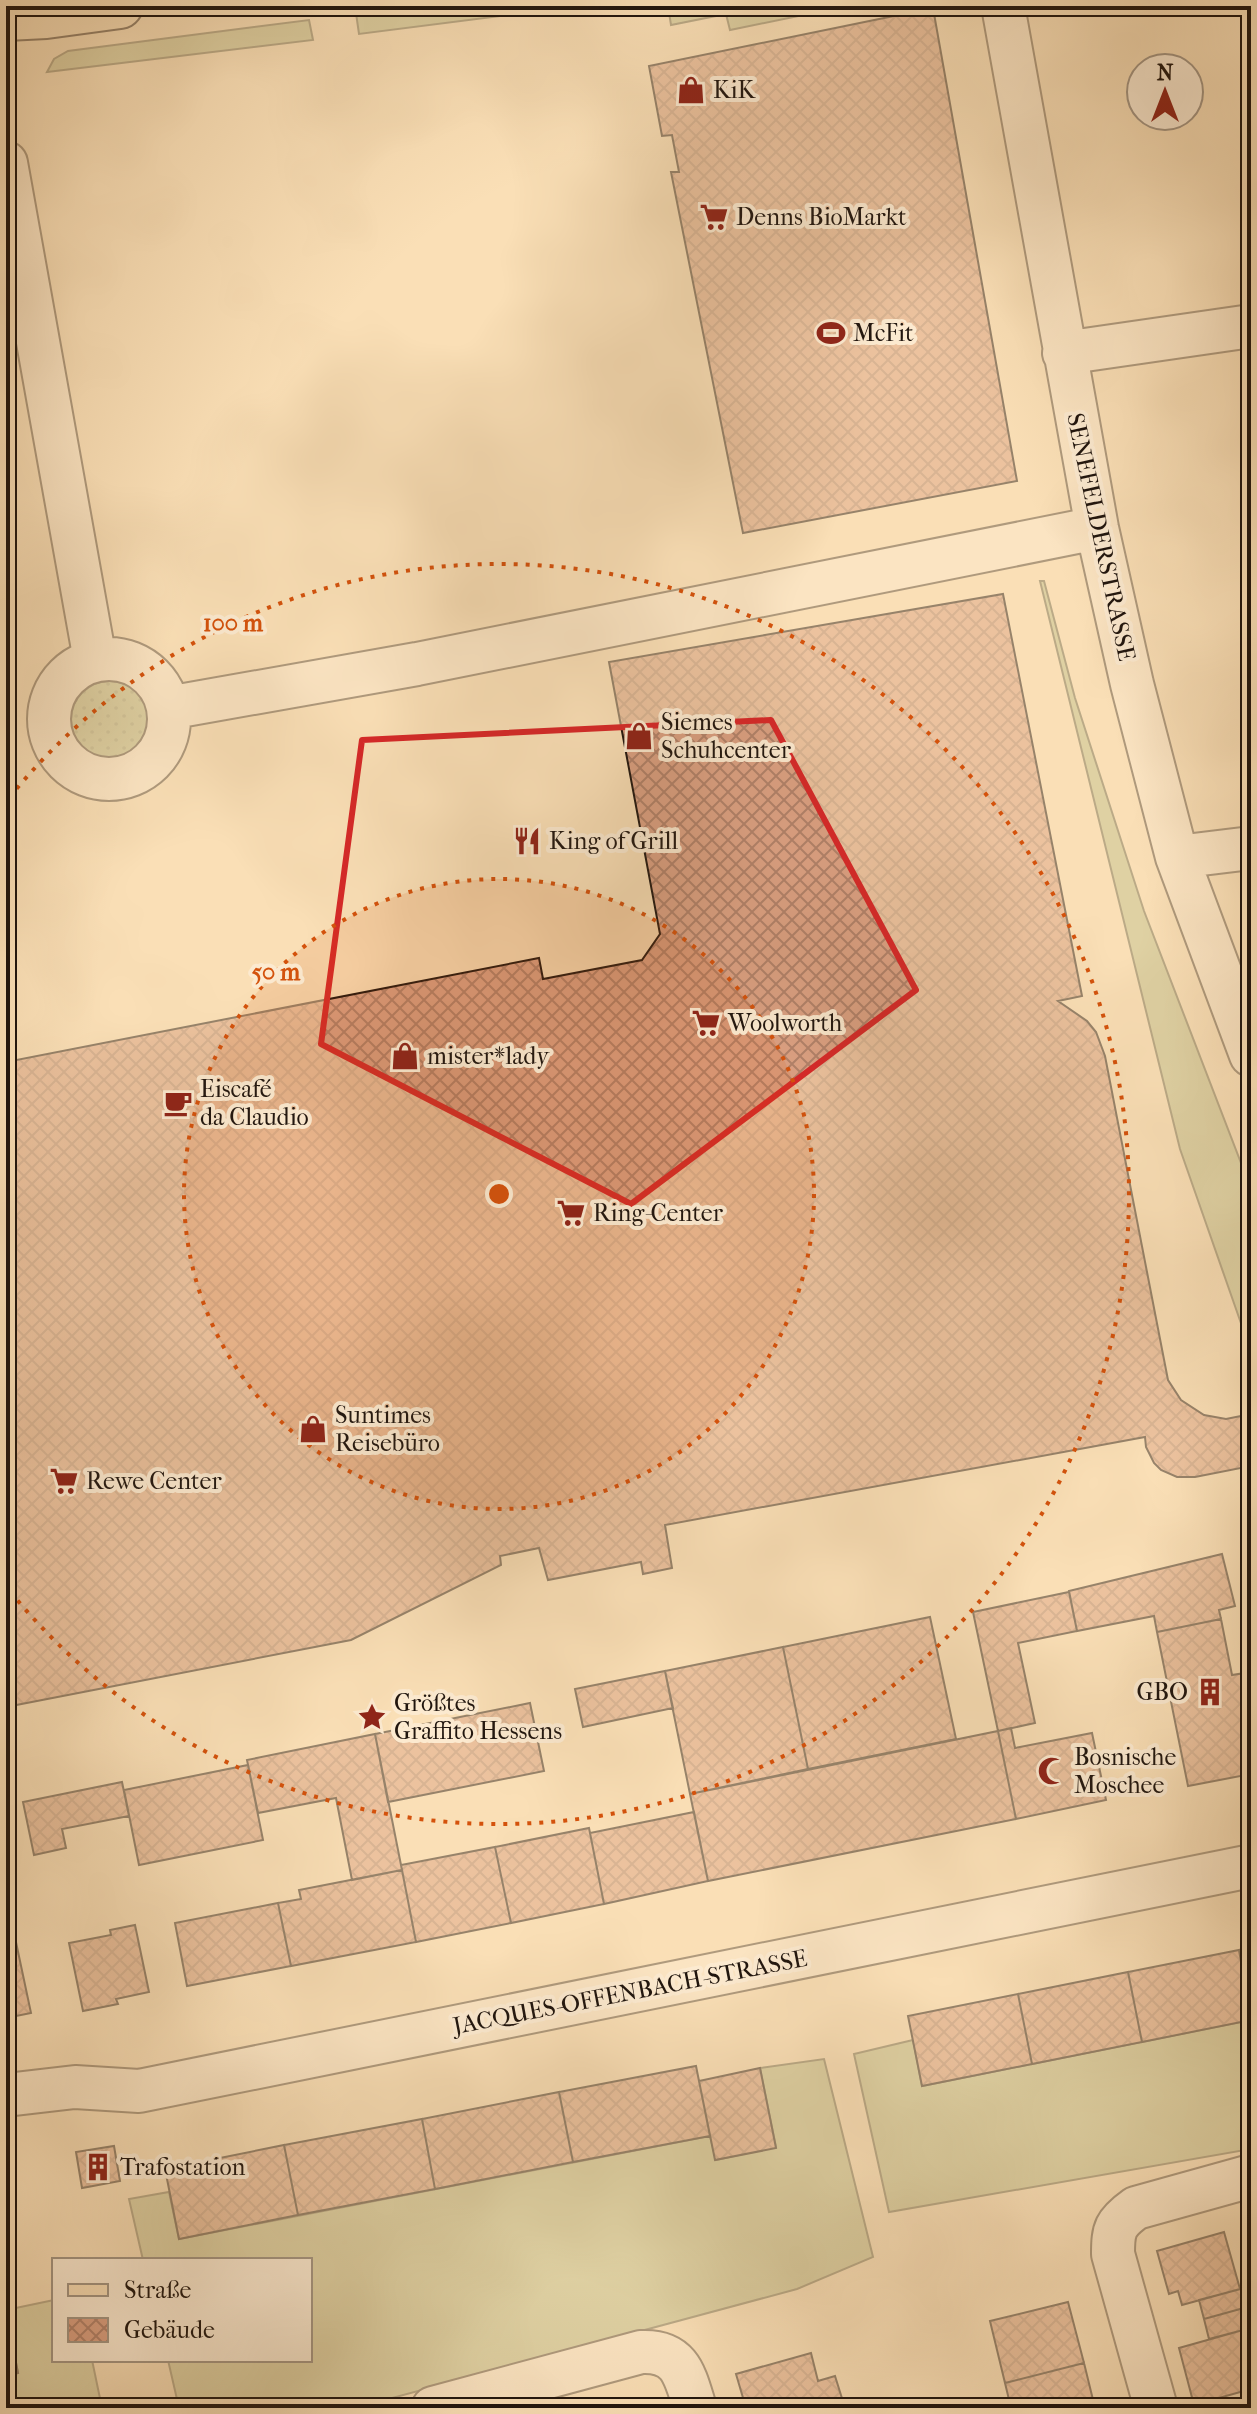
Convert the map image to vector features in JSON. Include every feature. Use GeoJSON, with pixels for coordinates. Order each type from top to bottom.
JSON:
{"type":"FeatureCollection","features":[{"type":"Feature","properties":{"kind":"main road"},"geometry":{"type":"LineString","coordinates":[[6,18],[120,6]]}},
{"type":"Feature","properties":{"kind":"street","name":"SENEFELDERSTRASSE"},"geometry":{"type":"LineString","coordinates":[[1003,6],[1097,528],[1132,684],[1177,857],[1251,1055]]}},
{"type":"Feature","properties":{"kind":"street"},"geometry":{"type":"LineString","coordinates":[[6,163],[95,660]]}},
{"type":"Feature","properties":{"kind":"street"},"geometry":{"type":"LineString","coordinates":[[1064,353],[1251,326]]}},
{"type":"Feature","properties":{"kind":"street"},"geometry":{"type":"LineString","coordinates":[[168,708],[417,664],[1097,528]]}},
{"type":"Feature","properties":{"kind":"street"},"geometry":{"type":"LineString","coordinates":[[95,660],[132,663],[150,675],[162,691],[168,708],[164,743],[142,768],[126,776],[105,778],[83,773],[71,766],[57,750],[50,732],[52,698],[61,682],[72,671],[95,660]]}},
{"type":"Feature","properties":{"kind":"street"},"geometry":{"type":"LineString","coordinates":[[1177,857],[1251,848]]}},
{"type":"Feature","properties":{"kind":"street","name":"JACQUES-OFFENBACH-STRASSE"},"geometry":{"type":"LineString","coordinates":[[6,2095],[75,2087],[139,2091],[1251,1866]]}},
{"type":"Feature","properties":{"kind":"street"},"geometry":{"type":"LineString","coordinates":[[1156,2408],[1113,2254],[1113,2233],[1121,2219],[1136,2208],[1251,2176]]}},
{"type":"Feature","properties":{"kind":"street"},"geometry":{"type":"LineString","coordinates":[[433,2408],[653,2351],[665,2354],[678,2363],[695,2408]]}},
{"type":"Feature","properties":{"kind":"highlighted area"},"geometry":{"type":"Polygon","coordinates":[[[771,720],[916,990],[631,1204],[321,1044],[362,740],[771,720]]]}},
{"type":"Feature","properties":{"kind":"green space"},"geometry":{"type":"Polygon","coordinates":[[[415,6],[578,6],[359,34],[356,13],[415,6]]]}},
{"type":"Feature","properties":{"kind":"green space"},"geometry":{"type":"Polygon","coordinates":[[[668,6],[847,6],[730,30],[726,14],[671,25],[668,6]]]}},
{"type":"Feature","properties":{"kind":"green space"},"geometry":{"type":"Polygon","coordinates":[[[309,20],[313,40],[47,72],[54,59],[68,51],[309,20]]]}},
{"type":"Feature","properties":{"kind":"green space"},"geometry":{"type":"Polygon","coordinates":[[[1040,581],[1044,581],[1075,698],[1144,911],[1251,1189],[1251,1335],[1243,1329],[1180,1149],[1040,581]]]}},
{"type":"Feature","properties":{"kind":"green space"},"geometry":{"type":"Polygon","coordinates":[[[102,681],[118,681],[132,687],[143,698],[149,720],[143,742],[132,753],[118,759],[102,759],[88,753],[77,742],[71,728],[71,712],[77,698],[88,687],[102,681]]]}},
{"type":"Feature","properties":{"kind":"green space"},"geometry":{"type":"Polygon","coordinates":[[[1251,2020],[1251,2149],[889,2212],[854,2054],[913,2040],[922,2086],[1251,2020]]]}},
{"type":"Feature","properties":{"kind":"green space"},"geometry":{"type":"Polygon","coordinates":[[[824,2059],[873,2257],[797,2289],[355,2408],[179,2408],[168,2362],[312,2362],[312,2258],[143,2258],[129,2199],[169,2192],[179,2239],[710,2136],[716,2160],[776,2147],[760,2068],[824,2059]]]}},
{"type":"Feature","properties":{"kind":"green space"},"geometry":{"type":"Polygon","coordinates":[[[52,2300],[52,2362],[92,2362],[102,2408],[6,2408],[6,2376],[18,2373],[6,2310],[52,2300]]]}},
{"type":"Feature","properties":{"kind":"building"},"geometry":{"type":"Polygon","coordinates":[[[933,8],[1017,481],[743,533],[671,172],[679,172],[672,135],[662,136],[649,66],[933,8]]]}},
{"type":"Feature","properties":{"kind":"building","name":"Ring-Center"},"geometry":{"type":"Polygon","coordinates":[[[1003,594],[1082,996],[1058,1001],[1087,1021],[1096,1032],[1105,1056],[1168,1380],[1181,1400],[1204,1415],[1226,1419],[1251,1414],[1251,1466],[1195,1477],[1177,1477],[1154,1463],[1145,1437],[665,1525],[672,1568],[643,1574],[641,1562],[548,1580],[539,1548],[500,1556],[501,1565],[351,1640],[6,1707],[6,1062],[539,958],[543,979],[642,960],[660,934],[609,662],[1003,594]]]}},
{"type":"Feature","properties":{"kind":"building"},"geometry":{"type":"Polygon","coordinates":[[[1222,1554],[1235,1606],[1219,1610],[1221,1619],[1157,1632],[1154,1616],[1077,1631],[1069,1591],[1222,1554]]]}},
{"type":"Feature","properties":{"kind":"building"},"geometry":{"type":"Polygon","coordinates":[[[1069,1592],[1077,1631],[1018,1643],[1035,1723],[998,1731],[973,1612],[1069,1592]]]}},
{"type":"Feature","properties":{"kind":"building"},"geometry":{"type":"Polygon","coordinates":[[[930,1617],[956,1739],[808,1769],[783,1647],[930,1617]]]}},
{"type":"Feature","properties":{"kind":"building","name":"GBO"},"geometry":{"type":"Polygon","coordinates":[[[1221,1619],[1232,1675],[1251,1672],[1251,1709],[1242,1711],[1251,1756],[1251,1774],[1188,1786],[1157,1632],[1221,1619]]]}},
{"type":"Feature","properties":{"kind":"building"},"geometry":{"type":"Polygon","coordinates":[[[783,1647],[808,1769],[690,1794],[665,1671],[783,1647]]]}},
{"type":"Feature","properties":{"kind":"building"},"geometry":{"type":"Polygon","coordinates":[[[665,1671],[673,1708],[583,1727],[575,1689],[665,1671]]]}},
{"type":"Feature","properties":{"kind":"building"},"geometry":{"type":"Polygon","coordinates":[[[530,1703],[544,1771],[388,1802],[375,1734],[530,1703]]]}},
{"type":"Feature","properties":{"kind":"building"},"geometry":{"type":"Polygon","coordinates":[[[1011,1728],[1015,1748],[1092,1733],[1106,1800],[1016,1819],[998,1731],[1011,1728]]]}},
{"type":"Feature","properties":{"kind":"building"},"geometry":{"type":"Polygon","coordinates":[[[998,1731],[1016,1819],[708,1881],[690,1794],[998,1731]]]}},
{"type":"Feature","properties":{"kind":"building"},"geometry":{"type":"Polygon","coordinates":[[[375,1734],[402,1870],[352,1880],[336,1798],[258,1813],[247,1760],[375,1734]]]}},
{"type":"Feature","properties":{"kind":"building"},"geometry":{"type":"Polygon","coordinates":[[[248,1765],[263,1840],[139,1865],[124,1790],[248,1765]]]}},
{"type":"Feature","properties":{"kind":"building"},"geometry":{"type":"Polygon","coordinates":[[[122,1782],[129,1816],[62,1829],[66,1848],[34,1855],[23,1802],[122,1782]]]}},
{"type":"Feature","properties":{"kind":"building"},"geometry":{"type":"Polygon","coordinates":[[[694,1812],[708,1881],[604,1904],[590,1833],[694,1812]]]}},
{"type":"Feature","properties":{"kind":"building"},"geometry":{"type":"Polygon","coordinates":[[[589,1828],[604,1904],[511,1923],[495,1847],[589,1828]]]}},
{"type":"Feature","properties":{"kind":"building"},"geometry":{"type":"Polygon","coordinates":[[[495,1847],[511,1923],[416,1942],[401,1865],[495,1847]]]}},
{"type":"Feature","properties":{"kind":"building"},"geometry":{"type":"Polygon","coordinates":[[[402,1870],[416,1942],[291,1966],[278,1903],[301,1899],[299,1890],[402,1870]]]}},
{"type":"Feature","properties":{"kind":"building"},"geometry":{"type":"Polygon","coordinates":[[[278,1903],[291,1966],[187,1986],[175,1923],[278,1903]]]}},
{"type":"Feature","properties":{"kind":"building"},"geometry":{"type":"Polygon","coordinates":[[[135,1925],[149,1992],[116,1999],[118,2004],[83,2011],[69,1943],[111,1935],[110,1930],[135,1925]]]}},
{"type":"Feature","properties":{"kind":"building"},"geometry":{"type":"Polygon","coordinates":[[[13,1928],[31,2013],[6,2018],[6,1929],[13,1928]]]}},
{"type":"Feature","properties":{"kind":"building"},"geometry":{"type":"Polygon","coordinates":[[[1251,1948],[1251,2009],[1239,1950],[1251,1948]]]}},
{"type":"Feature","properties":{"kind":"building"},"geometry":{"type":"Polygon","coordinates":[[[1239,1950],[1251,2020],[1142,2042],[1128,1972],[1239,1950]]]}},
{"type":"Feature","properties":{"kind":"building"},"geometry":{"type":"Polygon","coordinates":[[[1128,1972],[1142,2042],[1032,2064],[1018,1994],[1128,1972]]]}},
{"type":"Feature","properties":{"kind":"building"},"geometry":{"type":"Polygon","coordinates":[[[1018,1994],[1032,2064],[922,2086],[908,2016],[1018,1994]]]}},
{"type":"Feature","properties":{"kind":"building"},"geometry":{"type":"Polygon","coordinates":[[[696,2066],[710,2136],[573,2162],[559,2092],[696,2066]]]}},
{"type":"Feature","properties":{"kind":"building"},"geometry":{"type":"Polygon","coordinates":[[[760,2068],[776,2148],[715,2160],[699,2081],[760,2068]]]}},
{"type":"Feature","properties":{"kind":"building"},"geometry":{"type":"Polygon","coordinates":[[[559,2092],[573,2162],[435,2189],[422,2119],[559,2092]]]}},
{"type":"Feature","properties":{"kind":"building"},"geometry":{"type":"Polygon","coordinates":[[[422,2119],[435,2189],[298,2215],[284,2145],[422,2119]]]}},
{"type":"Feature","properties":{"kind":"building"},"geometry":{"type":"Polygon","coordinates":[[[284,2145],[298,2215],[179,2239],[165,2169],[284,2145]]]}},
{"type":"Feature","properties":{"kind":"building","name":"Trafostation"},"geometry":{"type":"Polygon","coordinates":[[[114,2146],[120,2181],[82,2188],[76,2152],[114,2146]]]}},
{"type":"Feature","properties":{"kind":"building"},"geometry":{"type":"Polygon","coordinates":[[[1224,2232],[1240,2289],[1182,2305],[1178,2291],[1169,2294],[1157,2251],[1224,2232]]]}},
{"type":"Feature","properties":{"kind":"building"},"geometry":{"type":"Polygon","coordinates":[[[1248,2287],[1251,2306],[1204,2319],[1199,2300],[1248,2287]]]}},
{"type":"Feature","properties":{"kind":"building"},"geometry":{"type":"Polygon","coordinates":[[[1068,2302],[1084,2363],[1005,2383],[990,2321],[1068,2302]]]}},
{"type":"Feature","properties":{"kind":"building"},"geometry":{"type":"Polygon","coordinates":[[[1251,2306],[1251,2328],[1209,2339],[1204,2319],[1251,2306]]]}},
{"type":"Feature","properties":{"kind":"building"},"geometry":{"type":"Polygon","coordinates":[[[6,2311],[18,2373],[6,2376],[6,2311]]]}},
{"type":"Feature","properties":{"kind":"building"},"geometry":{"type":"Polygon","coordinates":[[[1250,2328],[1251,2389],[1194,2405],[1179,2348],[1250,2328]]]}},
{"type":"Feature","properties":{"kind":"building"},"geometry":{"type":"Polygon","coordinates":[[[811,2353],[818,2381],[835,2376],[845,2408],[746,2408],[736,2374],[811,2353]]]}},
{"type":"Feature","properties":{"kind":"building"},"geometry":{"type":"Polygon","coordinates":[[[1084,2363],[1095,2408],[1011,2408],[1005,2383],[1084,2363]]]}},
{"type":"Feature","properties":{"kind":"place","name":"KiK"},"geometry":{"type":"Point","coordinates":[691,90]}},
{"type":"Feature","properties":{"kind":"place","name":"Denns BioMarkt"},"geometry":{"type":"Point","coordinates":[714,217]}},
{"type":"Feature","properties":{"kind":"place","name":"McFit"},"geometry":{"type":"Point","coordinates":[831,333]}},
{"type":"Feature","properties":{"kind":"place","name":"Siemes Schuhcenter"},"geometry":{"type":"Point","coordinates":[639,736]}},
{"type":"Feature","properties":{"kind":"place","name":"King of Grill"},"geometry":{"type":"Point","coordinates":[527,841]}},
{"type":"Feature","properties":{"kind":"place","name":"Woolworth"},"geometry":{"type":"Point","coordinates":[706,1023]}},
{"type":"Feature","properties":{"kind":"place","name":"mister*lady"},"geometry":{"type":"Point","coordinates":[405,1056]}},
{"type":"Feature","properties":{"kind":"place","name":"Eiscafé da Claudio"},"geometry":{"type":"Point","coordinates":[178,1103]}},
{"type":"Feature","properties":{"kind":"place","name":"Ring-Center"},"geometry":{"type":"Point","coordinates":[571,1213]}},
{"type":"Feature","properties":{"kind":"place","name":"Suntimes Reisebüro"},"geometry":{"type":"Point","coordinates":[313,1429]}},
{"type":"Feature","properties":{"kind":"place","name":"Rewe Center"},"geometry":{"type":"Point","coordinates":[64,1481]}},
{"type":"Feature","properties":{"kind":"place","name":"GBO"},"geometry":{"type":"Point","coordinates":[1210,1692]}},
{"type":"Feature","properties":{"kind":"place","name":"Größtes Graffito Hessens"},"geometry":{"type":"Point","coordinates":[372,1717]}},
{"type":"Feature","properties":{"kind":"place","name":"Bosnische Moschee"},"geometry":{"type":"Point","coordinates":[1052,1771]}},
{"type":"Feature","properties":{"kind":"place","name":"Trafostation"},"geometry":{"type":"Point","coordinates":[98,2167]}}]}
